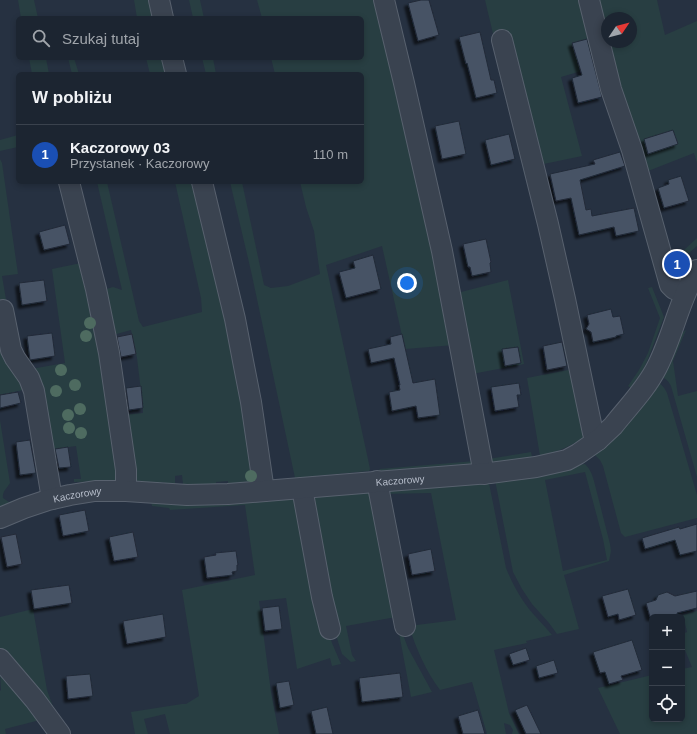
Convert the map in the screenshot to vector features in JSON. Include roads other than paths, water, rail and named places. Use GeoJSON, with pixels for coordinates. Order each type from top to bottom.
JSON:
{"type":"FeatureCollection","features":[{"type":"Feature","properties":{"kind":"street"},"geometry":{"type":"LineString","coordinates":[[159,0],[163,16]]}},
{"type":"Feature","properties":{"kind":"street"},"geometry":{"type":"LineString","coordinates":[[384,0],[442,251],[484,474]]}},
{"type":"Feature","properties":{"kind":"street"},"geometry":{"type":"LineString","coordinates":[[590,0],[611,89],[632,150],[670,285],[674,289],[685,293]]}},
{"type":"Feature","properties":{"kind":"street"},"geometry":{"type":"LineString","coordinates":[[502,40],[548,224],[593,433],[598,440]]}},
{"type":"Feature","properties":{"kind":"street"},"geometry":{"type":"LineString","coordinates":[[172,60],[176,72]]}},
{"type":"Feature","properties":{"kind":"street"},"geometry":{"type":"LineString","coordinates":[[69,184],[96,289],[107,346],[126,470],[126,491]]}},
{"type":"Feature","properties":{"kind":"street"},"geometry":{"type":"LineString","coordinates":[[202,184],[235,319],[251,402],[264,491]]}},
{"type":"Feature","properties":{"kind":"street","name":"Kaczorowy"},"geometry":{"type":"LineString","coordinates":[[0,518],[52,499],[95,492],[126,491],[187,495],[228,494],[377,481],[484,474],[536,467],[567,460],[598,440],[612,426],[651,378],[666,347],[685,293],[697,270]]}},
{"type":"Feature","properties":{"kind":"street"},"geometry":{"type":"LineString","coordinates":[[4,310],[11,350],[29,378],[34,391],[52,499]]}},
{"type":"Feature","properties":{"kind":"street"},"geometry":{"type":"LineString","coordinates":[[377,481],[404,626]]}},
{"type":"Feature","properties":{"kind":"street"},"geometry":{"type":"LineString","coordinates":[[302,488],[322,597],[330,629]]}},
{"type":"Feature","properties":{"kind":"street"},"geometry":{"type":"LineString","coordinates":[[0,659],[36,700],[60,734]]}},
{"type":"Feature","properties":{"kind":"place","name":"Kaczorowy 03"},"geometry":{"type":"Point","coordinates":[677,264]}}]}
